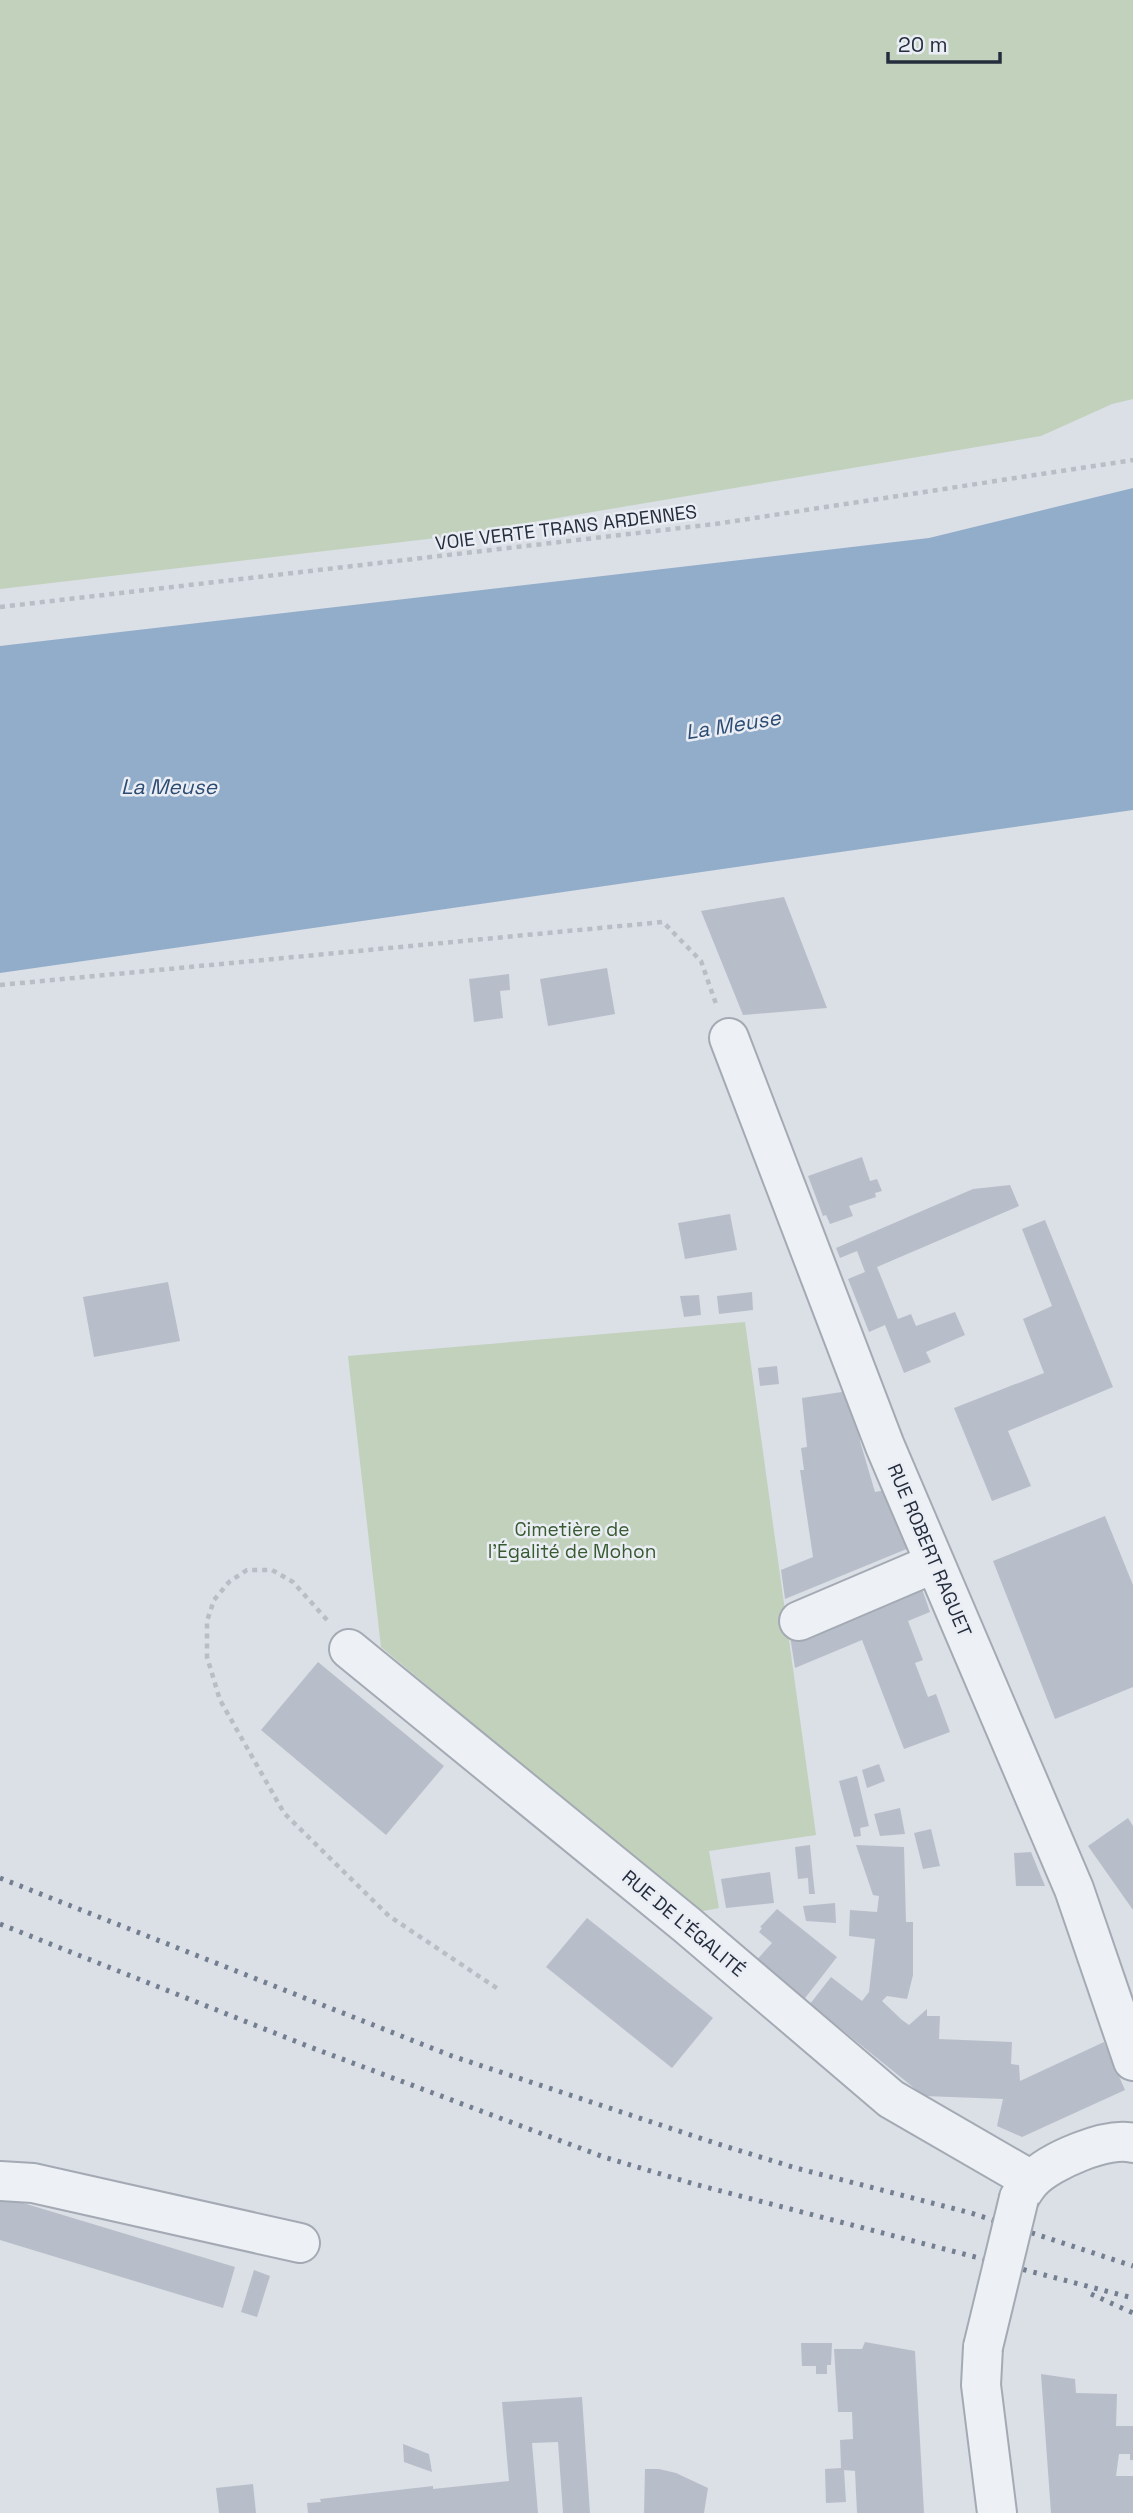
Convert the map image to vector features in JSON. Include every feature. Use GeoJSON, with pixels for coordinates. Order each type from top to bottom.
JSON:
{"type":"FeatureCollection","features":[{"type":"Feature","properties":{"kind":"street","name":"RUE ROBERT RAGUET"},"geometry":{"type":"LineString","coordinates":[[729,1038],[885,1446],[1074,1889],[1133,2061]]}},
{"type":"Feature","properties":{"kind":"street"},"geometry":{"type":"LineString","coordinates":[[799,1621],[935,1563]]}},
{"type":"Feature","properties":{"kind":"street","name":"RUE DE L'ÉGALITÉ"},"geometry":{"type":"LineString","coordinates":[[349,1649],[688,1925],[891,2099],[1025,2189]]}},
{"type":"Feature","properties":{"kind":"street"},"geometry":{"type":"LineString","coordinates":[[997,2513],[981,2385],[983,2347],[1025,2189],[1054,2164],[1086,2150],[1123,2140],[1133,2143]]}},
{"type":"Feature","properties":{"kind":"street"},"geometry":{"type":"LineString","coordinates":[[0,2181],[33,2183],[300,2243]]}},
{"type":"Feature","properties":{"kind":"path","name":"VOIE VERTE TRANS ARDENNES"},"geometry":{"type":"LineString","coordinates":[[0,607],[715,524],[1133,460]]}},
{"type":"Feature","properties":{"kind":"path"},"geometry":{"type":"LineString","coordinates":[[0,985],[663,922],[701,961],[729,1038]]}},
{"type":"Feature","properties":{"kind":"path"},"geometry":{"type":"LineString","coordinates":[[349,1649],[293,1582],[272,1570],[247,1570],[229,1582],[214,1600],[207,1621],[208,1657],[220,1700],[284,1813],[390,1916],[498,1989]]}},
{"type":"Feature","properties":{"kind":"green space"},"geometry":{"type":"Polygon","coordinates":[[[0,0],[1133,0],[1133,399],[1112,404],[1041,436],[445,537],[0,589],[0,0]]]}},
{"type":"Feature","properties":{"kind":"green space","name":"Cimetière de l'Égalité de Mohon"},"geometry":{"type":"Polygon","coordinates":[[[745,1322],[816,1835],[709,1851],[719,1908],[698,1912],[381,1647],[348,1356],[745,1322]]]}},
{"type":"Feature","properties":{"kind":"water","name":"La Meuse"},"geometry":{"type":"Polygon","coordinates":[[[1133,488],[1133,810],[0,973],[0,646],[929,538],[1133,488]]]}},
{"type":"Feature","properties":{"kind":"building"},"geometry":{"type":"Polygon","coordinates":[[[784,897],[827,1008],[743,1015],[701,911],[784,897]]]}},
{"type":"Feature","properties":{"kind":"building"},"geometry":{"type":"Polygon","coordinates":[[[607,968],[615,1014],[548,1026],[540,979],[607,968]]]}},
{"type":"Feature","properties":{"kind":"building"},"geometry":{"type":"Polygon","coordinates":[[[509,974],[510,990],[500,991],[503,1018],[474,1022],[469,979],[509,974]]]}},
{"type":"Feature","properties":{"kind":"building"},"geometry":{"type":"Polygon","coordinates":[[[862,1157],[870,1181],[877,1179],[882,1191],[875,1193],[876,1197],[849,1206],[853,1216],[830,1224],[826,1215],[823,1216],[808,1176],[862,1157]]]}},
{"type":"Feature","properties":{"kind":"building"},"geometry":{"type":"Polygon","coordinates":[[[1010,1185],[1019,1206],[877,1267],[898,1319],[911,1314],[916,1326],[955,1312],[965,1335],[926,1352],[931,1362],[904,1373],[885,1325],[869,1332],[848,1279],[865,1272],[857,1251],[840,1258],[836,1248],[973,1189],[1010,1185]]]}},
{"type":"Feature","properties":{"kind":"building"},"geometry":{"type":"Polygon","coordinates":[[[730,1214],[737,1250],[685,1259],[678,1223],[730,1214]]]}},
{"type":"Feature","properties":{"kind":"building"},"geometry":{"type":"Polygon","coordinates":[[[1045,1220],[1113,1387],[1008,1431],[1031,1486],[992,1501],[954,1408],[1044,1373],[1023,1319],[1052,1306],[1022,1229],[1045,1220]]]}},
{"type":"Feature","properties":{"kind":"building"},"geometry":{"type":"Polygon","coordinates":[[[168,1282],[180,1341],[94,1357],[83,1297],[168,1282]]]}},
{"type":"Feature","properties":{"kind":"building"},"geometry":{"type":"Polygon","coordinates":[[[752,1292],[753,1310],[719,1314],[717,1296],[752,1292]]]}},
{"type":"Feature","properties":{"kind":"building"},"geometry":{"type":"Polygon","coordinates":[[[699,1295],[701,1315],[684,1317],[680,1296],[699,1295]]]}},
{"type":"Feature","properties":{"kind":"building"},"geometry":{"type":"Polygon","coordinates":[[[777,1366],[779,1384],[760,1386],[758,1368],[777,1366]]]}},
{"type":"Feature","properties":{"kind":"building"},"geometry":{"type":"Polygon","coordinates":[[[855,1390],[860,1441],[875,1492],[885,1490],[909,1548],[785,1599],[781,1570],[813,1557],[800,1470],[804,1470],[801,1448],[807,1447],[802,1398],[855,1390]]]}},
{"type":"Feature","properties":{"kind":"building"},"geometry":{"type":"Polygon","coordinates":[[[1105,1516],[1133,1585],[1133,1687],[1055,1719],[993,1561],[1105,1516]]]}},
{"type":"Feature","properties":{"kind":"building"},"geometry":{"type":"Polygon","coordinates":[[[920,1583],[930,1612],[908,1621],[923,1660],[915,1663],[928,1697],[936,1694],[950,1732],[904,1749],[862,1640],[795,1668],[790,1636],[920,1583]]]}},
{"type":"Feature","properties":{"kind":"building"},"geometry":{"type":"Polygon","coordinates":[[[318,1662],[444,1766],[386,1835],[261,1730],[318,1662]]]}},
{"type":"Feature","properties":{"kind":"building"},"geometry":{"type":"Polygon","coordinates":[[[879,1764],[885,1781],[867,1788],[862,1770],[879,1764]]]}},
{"type":"Feature","properties":{"kind":"building"},"geometry":{"type":"Polygon","coordinates":[[[857,1776],[869,1826],[860,1828],[861,1836],[854,1837],[839,1781],[857,1776]]]}},
{"type":"Feature","properties":{"kind":"building"},"geometry":{"type":"Polygon","coordinates":[[[900,1808],[905,1834],[880,1836],[874,1814],[900,1808]]]}},
{"type":"Feature","properties":{"kind":"building"},"geometry":{"type":"Polygon","coordinates":[[[1128,1818],[1133,1826],[1133,1910],[1088,1846],[1128,1818]]]}},
{"type":"Feature","properties":{"kind":"building"},"geometry":{"type":"Polygon","coordinates":[[[931,1829],[940,1866],[923,1869],[914,1833],[931,1829]]]}},
{"type":"Feature","properties":{"kind":"building"},"geometry":{"type":"Polygon","coordinates":[[[810,1845],[815,1894],[809,1894],[808,1878],[798,1879],[795,1847],[810,1845]]]}},
{"type":"Feature","properties":{"kind":"building"},"geometry":{"type":"Polygon","coordinates":[[[856,1845],[904,1847],[906,1922],[913,1922],[913,1975],[907,1999],[887,1996],[882,2001],[902,2020],[909,2025],[927,2009],[927,2016],[940,2016],[939,2039],[1012,2042],[1011,2064],[1019,2065],[1020,2081],[1104,2042],[1125,2090],[1022,2137],[997,2126],[1003,2099],[924,2096],[810,2004],[831,1977],[862,2001],[869,1992],[875,1939],[849,1936],[850,1910],[877,1912],[879,1896],[873,1895],[856,1845]]]}},
{"type":"Feature","properties":{"kind":"building"},"geometry":{"type":"Polygon","coordinates":[[[1031,1852],[1045,1886],[1016,1886],[1014,1853],[1031,1852]]]}},
{"type":"Feature","properties":{"kind":"building"},"geometry":{"type":"Polygon","coordinates":[[[770,1872],[774,1903],[726,1908],[721,1879],[770,1872]]]}},
{"type":"Feature","properties":{"kind":"building"},"geometry":{"type":"Polygon","coordinates":[[[835,1903],[836,1923],[806,1921],[803,1906],[835,1903]]]}},
{"type":"Feature","properties":{"kind":"building"},"geometry":{"type":"Polygon","coordinates":[[[777,1909],[837,1957],[802,2002],[754,1963],[772,1943],[759,1932],[762,1928],[760,1927],[777,1909]]]}},
{"type":"Feature","properties":{"kind":"building"},"geometry":{"type":"Polygon","coordinates":[[[587,1918],[713,2018],[672,2068],[546,1967],[587,1918]]]}},
{"type":"Feature","properties":{"kind":"building"},"geometry":{"type":"Polygon","coordinates":[[[0,2196],[235,2267],[223,2308],[0,2240],[0,2196]]]}},
{"type":"Feature","properties":{"kind":"building"},"geometry":{"type":"Polygon","coordinates":[[[254,2270],[270,2276],[257,2317],[241,2312],[254,2270]]]}},
{"type":"Feature","properties":{"kind":"building"},"geometry":{"type":"Polygon","coordinates":[[[865,2342],[915,2351],[924,2513],[857,2513],[855,2471],[844,2470],[846,2502],[826,2503],[825,2469],[841,2468],[840,2440],[853,2439],[852,2412],[838,2412],[834,2349],[862,2349],[865,2342]]]}},
{"type":"Feature","properties":{"kind":"building"},"geometry":{"type":"Polygon","coordinates":[[[801,2343],[832,2343],[831,2365],[827,2365],[827,2374],[816,2374],[816,2366],[802,2366],[801,2343]]]}},
{"type":"Feature","properties":{"kind":"building"},"geometry":{"type":"Polygon","coordinates":[[[1041,2374],[1075,2379],[1076,2393],[1117,2394],[1116,2426],[1133,2426],[1133,2460],[1130,2460],[1130,2454],[1119,2454],[1116,2476],[1133,2476],[1133,2513],[1051,2513],[1041,2374]]]}},
{"type":"Feature","properties":{"kind":"building"},"geometry":{"type":"Polygon","coordinates":[[[582,2397],[590,2513],[563,2513],[558,2442],[532,2443],[538,2513],[308,2513],[307,2503],[321,2502],[320,2499],[433,2486],[433,2489],[509,2481],[502,2402],[582,2397]]]}},
{"type":"Feature","properties":{"kind":"building"},"geometry":{"type":"Polygon","coordinates":[[[403,2444],[429,2454],[432,2472],[404,2462],[403,2444]]]}},
{"type":"Feature","properties":{"kind":"building"},"geometry":{"type":"Polygon","coordinates":[[[645,2469],[676,2473],[708,2488],[704,2513],[644,2513],[645,2469]]]}},
{"type":"Feature","properties":{"kind":"building"},"geometry":{"type":"Polygon","coordinates":[[[253,2484],[256,2513],[219,2513],[216,2488],[253,2484]]]}},
{"type":"Feature","properties":{"kind":"railway"},"geometry":{"type":"LineString","coordinates":[[0,1878],[452,2056],[718,2144],[796,2168],[971,2213],[1133,2266]]}},
{"type":"Feature","properties":{"kind":"railway"},"geometry":{"type":"LineString","coordinates":[[0,1924],[310,2047],[604,2157],[694,2184],[1133,2298]]}},
{"type":"Feature","properties":{"kind":"railway"},"geometry":{"type":"LineString","coordinates":[[1091,2294],[1133,2313]]}}]}
